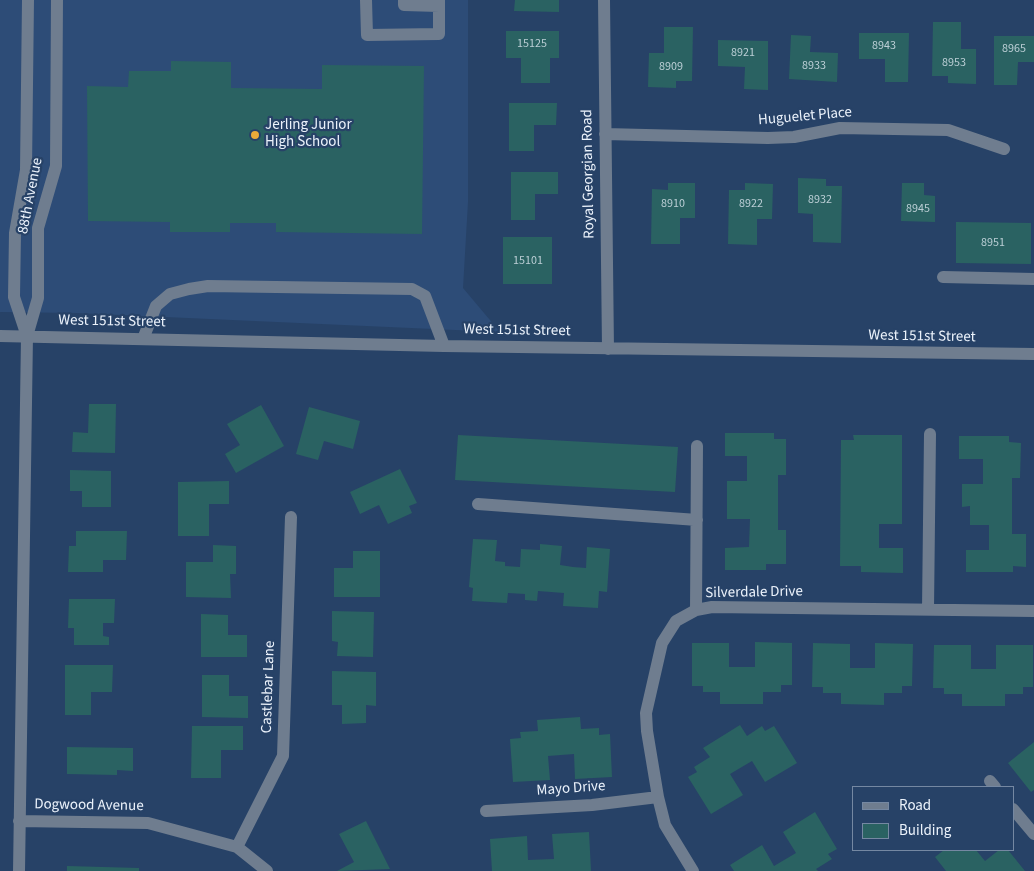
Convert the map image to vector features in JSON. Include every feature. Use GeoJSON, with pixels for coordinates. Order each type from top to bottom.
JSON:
{"type":"FeatureCollection","features":[{"type":"Feature","properties":{"kind":"street","name":"88th Avenue"},"geometry":{"type":"LineString","coordinates":[[27,336],[14,297],[14,288],[15,232],[26,176],[28,0]]}},
{"type":"Feature","properties":{"kind":"street","name":"88th Avenue"},"geometry":{"type":"LineString","coordinates":[[19,871],[27,336],[38,298],[38,228],[56,166],[57,0]]}},
{"type":"Feature","properties":{"kind":"street"},"geometry":{"type":"LineString","coordinates":[[366,0],[367,35],[439,34],[439,3],[404,4],[404,0]]}},
{"type":"Feature","properties":{"kind":"street","name":"Royal Georgian Road"},"geometry":{"type":"LineString","coordinates":[[604,0],[608,349]]}},
{"type":"Feature","properties":{"kind":"street","name":"Huguelet Place"},"geometry":{"type":"LineString","coordinates":[[605,134],[768,138],[794,137],[840,128],[948,130],[1004,149]]}},
{"type":"Feature","properties":{"kind":"street"},"geometry":{"type":"LineString","coordinates":[[943,277],[1034,280]]}},
{"type":"Feature","properties":{"kind":"street"},"geometry":{"type":"LineString","coordinates":[[143,339],[156,306],[170,294],[189,289],[208,286],[412,289],[425,296],[444,346]]}},
{"type":"Feature","properties":{"kind":"street","name":"West 151st Street"},"geometry":{"type":"LineString","coordinates":[[0,336],[608,349],[1034,354]]}},
{"type":"Feature","properties":{"kind":"street"},"geometry":{"type":"LineString","coordinates":[[928,609],[930,434]]}},
{"type":"Feature","properties":{"kind":"street"},"geometry":{"type":"LineString","coordinates":[[696,610],[697,446]]}},
{"type":"Feature","properties":{"kind":"street"},"geometry":{"type":"LineString","coordinates":[[478,504],[697,520]]}},
{"type":"Feature","properties":{"kind":"street","name":"Castlebar Lane"},"geometry":{"type":"LineString","coordinates":[[237,847],[283,756],[291,517]]}},
{"type":"Feature","properties":{"kind":"street","name":"Silverdale Drive"},"geometry":{"type":"LineString","coordinates":[[691,868],[665,825],[658,798],[647,731],[646,713],[662,643],[676,621],[696,610],[712,607],[1034,611]]}},
{"type":"Feature","properties":{"kind":"street","name":"Mayo Drive"},"geometry":{"type":"LineString","coordinates":[[486,811],[592,805],[658,798]]}},
{"type":"Feature","properties":{"kind":"street"},"geometry":{"type":"LineString","coordinates":[[1014,810],[1034,834]]}},
{"type":"Feature","properties":{"kind":"street","name":"Dogwood Avenue"},"geometry":{"type":"LineString","coordinates":[[19,821],[148,823],[237,847],[268,871]]}},
{"type":"Feature","properties":{"kind":"shaded area"},"geometry":{"type":"Polygon","coordinates":[[[0,0],[468,0],[468,202],[463,288],[500,332],[76,313],[0,312],[0,0]]]}},
{"type":"Feature","properties":{"kind":"building"},"geometry":{"type":"Polygon","coordinates":[[[515,0],[559,0],[559,12],[514,11],[515,0]]]}},
{"type":"Feature","properties":{"kind":"building"},"geometry":{"type":"Polygon","coordinates":[[[933,22],[961,22],[961,49],[976,49],[976,84],[948,83],[948,76],[932,76],[933,22]]]}},
{"type":"Feature","properties":{"kind":"building"},"geometry":{"type":"Polygon","coordinates":[[[664,27],[693,27],[692,81],[676,81],[676,88],[648,87],[649,53],[664,53],[664,27]]]}},
{"type":"Feature","properties":{"kind":"building"},"geometry":{"type":"Polygon","coordinates":[[[506,31],[559,31],[559,58],[550,58],[550,83],[521,83],[521,58],[506,58],[506,31]]]}},
{"type":"Feature","properties":{"kind":"building"},"geometry":{"type":"Polygon","coordinates":[[[859,33],[909,33],[908,82],[885,82],[885,59],[859,59],[859,33]]]}},
{"type":"Feature","properties":{"kind":"building"},"geometry":{"type":"Polygon","coordinates":[[[791,35],[811,36],[810,52],[838,53],[837,82],[789,79],[791,35]]]}},
{"type":"Feature","properties":{"kind":"building"},"geometry":{"type":"Polygon","coordinates":[[[994,36],[1034,36],[1034,62],[1018,62],[1017,85],[994,85],[994,36]]]}},
{"type":"Feature","properties":{"kind":"building"},"geometry":{"type":"Polygon","coordinates":[[[718,40],[768,41],[768,90],[744,89],[745,67],[718,66],[718,40]]]}},
{"type":"Feature","properties":{"kind":"building","name":"Jerling Junior High School"},"geometry":{"type":"Polygon","coordinates":[[[171,61],[231,62],[231,88],[322,89],[322,65],[424,66],[422,234],[276,232],[276,223],[230,223],[230,232],[170,232],[170,222],[88,221],[87,86],[128,87],[129,71],[171,71],[171,61]]]}},
{"type":"Feature","properties":{"kind":"building"},"geometry":{"type":"Polygon","coordinates":[[[509,103],[557,103],[556,125],[534,125],[534,151],[509,151],[509,103]]]}},
{"type":"Feature","properties":{"kind":"building"},"geometry":{"type":"Polygon","coordinates":[[[511,172],[558,172],[558,194],[535,194],[535,220],[511,220],[511,172]]]}},
{"type":"Feature","properties":{"kind":"building"},"geometry":{"type":"Polygon","coordinates":[[[798,178],[826,179],[826,186],[842,186],[841,243],[813,242],[813,214],[798,213],[798,178]]]}},
{"type":"Feature","properties":{"kind":"building"},"geometry":{"type":"Polygon","coordinates":[[[668,183],[695,183],[695,218],[680,218],[680,244],[651,244],[652,189],[668,190],[668,183]]]}},
{"type":"Feature","properties":{"kind":"building"},"geometry":{"type":"Polygon","coordinates":[[[745,183],[773,184],[772,219],[757,219],[757,245],[728,244],[729,190],[745,190],[745,183]]]}},
{"type":"Feature","properties":{"kind":"building"},"geometry":{"type":"Polygon","coordinates":[[[902,183],[924,183],[924,195],[935,196],[935,222],[901,221],[902,183]]]}},
{"type":"Feature","properties":{"kind":"building"},"geometry":{"type":"Polygon","coordinates":[[[956,222],[1031,223],[1031,264],[956,263],[956,222]]]}},
{"type":"Feature","properties":{"kind":"building"},"geometry":{"type":"Polygon","coordinates":[[[503,237],[552,237],[552,284],[503,284],[503,237]]]}},
{"type":"Feature","properties":{"kind":"building"},"geometry":{"type":"Polygon","coordinates":[[[89,404],[116,404],[115,453],[72,452],[73,432],[88,433],[89,404]]]}},
{"type":"Feature","properties":{"kind":"building"},"geometry":{"type":"Polygon","coordinates":[[[261,405],[284,446],[236,473],[225,454],[240,445],[227,424],[261,405]]]}},
{"type":"Feature","properties":{"kind":"building"},"geometry":{"type":"Polygon","coordinates":[[[309,407],[360,421],[353,449],[324,441],[318,460],[296,454],[309,407]]]}},
{"type":"Feature","properties":{"kind":"building"},"geometry":{"type":"Polygon","coordinates":[[[725,433],[774,433],[774,439],[786,439],[786,475],[778,475],[778,530],[786,530],[786,564],[766,564],[766,570],[725,570],[725,548],[749,547],[750,519],[727,519],[727,481],[747,481],[747,456],[725,456],[725,433]]]}},
{"type":"Feature","properties":{"kind":"building"},"geometry":{"type":"Polygon","coordinates":[[[458,435],[678,447],[675,492],[455,480],[458,435]]]}},
{"type":"Feature","properties":{"kind":"building"},"geometry":{"type":"Polygon","coordinates":[[[853,435],[902,435],[902,524],[879,524],[879,548],[903,548],[903,573],[861,572],[861,566],[840,566],[841,440],[854,440],[853,435]]]}},
{"type":"Feature","properties":{"kind":"building"},"geometry":{"type":"Polygon","coordinates":[[[959,436],[1009,436],[1009,442],[1021,443],[1020,478],[1012,478],[1012,534],[1026,534],[1026,567],[1013,566],[1013,572],[966,572],[966,550],[989,550],[989,525],[970,525],[970,506],[962,507],[962,484],[983,484],[983,459],[959,459],[959,436]]]}},
{"type":"Feature","properties":{"kind":"building"},"geometry":{"type":"Polygon","coordinates":[[[400,469],[417,503],[409,506],[412,513],[388,524],[379,505],[360,514],[350,492],[400,469]]]}},
{"type":"Feature","properties":{"kind":"building"},"geometry":{"type":"Polygon","coordinates":[[[70,470],[111,471],[111,507],[82,507],[82,491],[70,491],[70,470]]]}},
{"type":"Feature","properties":{"kind":"building"},"geometry":{"type":"Polygon","coordinates":[[[229,481],[229,504],[209,504],[209,536],[178,536],[178,482],[229,481]]]}},
{"type":"Feature","properties":{"kind":"building"},"geometry":{"type":"Polygon","coordinates":[[[76,531],[127,531],[126,560],[103,560],[103,572],[68,572],[69,546],[76,546],[76,531]]]}},
{"type":"Feature","properties":{"kind":"building"},"geometry":{"type":"Polygon","coordinates":[[[473,539],[497,540],[495,561],[505,562],[505,566],[520,567],[521,549],[540,550],[540,544],[562,546],[560,565],[586,568],[587,547],[610,549],[607,592],[599,591],[598,608],[563,606],[564,593],[538,591],[537,601],[525,600],[525,594],[508,593],[507,603],[472,601],[473,588],[469,587],[473,539]]]}},
{"type":"Feature","properties":{"kind":"building"},"geometry":{"type":"Polygon","coordinates":[[[213,545],[236,546],[236,574],[230,574],[231,598],[186,597],[186,562],[213,562],[213,545]]]}},
{"type":"Feature","properties":{"kind":"building"},"geometry":{"type":"Polygon","coordinates":[[[353,551],[380,551],[380,597],[334,597],[334,568],[353,568],[353,551]]]}},
{"type":"Feature","properties":{"kind":"building"},"geometry":{"type":"Polygon","coordinates":[[[69,599],[115,599],[114,623],[103,623],[103,636],[109,637],[109,645],[74,645],[74,628],[68,628],[69,599]]]}},
{"type":"Feature","properties":{"kind":"building"},"geometry":{"type":"Polygon","coordinates":[[[332,611],[374,612],[373,657],[337,656],[338,642],[332,641],[332,611]]]}},
{"type":"Feature","properties":{"kind":"building"},"geometry":{"type":"Polygon","coordinates":[[[201,614],[228,615],[228,635],[247,635],[247,657],[201,657],[201,614]]]}},
{"type":"Feature","properties":{"kind":"building"},"geometry":{"type":"Polygon","coordinates":[[[755,642],[792,643],[792,685],[781,685],[781,692],[763,692],[763,704],[720,704],[720,692],[703,692],[703,686],[692,686],[692,643],[729,643],[729,667],[755,667],[755,642]]]}},
{"type":"Feature","properties":{"kind":"building"},"geometry":{"type":"Polygon","coordinates":[[[813,643],[850,644],[850,668],[875,668],[875,643],[913,644],[912,686],[902,686],[902,693],[884,693],[884,705],[841,704],[841,693],[823,693],[823,687],[812,687],[813,643]]]}},
{"type":"Feature","properties":{"kind":"building"},"geometry":{"type":"Polygon","coordinates":[[[934,645],[971,645],[971,669],[996,669],[996,645],[1033,645],[1033,687],[1023,687],[1023,694],[1005,694],[1005,706],[962,706],[962,694],[944,694],[944,688],[933,688],[934,645]]]}},
{"type":"Feature","properties":{"kind":"building"},"geometry":{"type":"Polygon","coordinates":[[[65,665],[113,665],[112,692],[91,692],[91,715],[65,715],[65,665]]]}},
{"type":"Feature","properties":{"kind":"building"},"geometry":{"type":"Polygon","coordinates":[[[332,671],[376,672],[376,706],[366,705],[366,723],[342,724],[342,705],[332,705],[332,671]]]}},
{"type":"Feature","properties":{"kind":"building"},"geometry":{"type":"Polygon","coordinates":[[[202,675],[229,675],[229,696],[248,696],[248,718],[202,717],[202,675]]]}},
{"type":"Feature","properties":{"kind":"building"},"geometry":{"type":"Polygon","coordinates":[[[580,717],[581,729],[599,728],[599,735],[610,734],[612,777],[575,779],[574,754],[548,756],[550,780],[513,782],[510,739],[521,738],[520,732],[538,731],[537,720],[580,717]]]}},
{"type":"Feature","properties":{"kind":"building"},"geometry":{"type":"Polygon","coordinates":[[[740,725],[747,736],[762,726],[765,731],[774,726],[797,763],[765,782],[752,761],[730,774],[743,795],[711,814],[688,777],[697,772],[694,767],[710,757],[703,748],[740,725]]]}},
{"type":"Feature","properties":{"kind":"building"},"geometry":{"type":"Polygon","coordinates":[[[192,726],[243,726],[243,750],[221,750],[221,778],[191,778],[192,726]]]}},
{"type":"Feature","properties":{"kind":"building"},"geometry":{"type":"Polygon","coordinates":[[[1034,742],[1034,790],[1031,792],[1008,763],[1034,742]]]}},
{"type":"Feature","properties":{"kind":"building"},"geometry":{"type":"Polygon","coordinates":[[[67,747],[133,748],[133,771],[117,770],[117,775],[67,774],[67,747]]]}},
{"type":"Feature","properties":{"kind":"building"},"geometry":{"type":"Polygon","coordinates":[[[815,812],[837,849],[828,854],[832,859],[816,869],[818,871],[734,871],[730,865],[762,845],[774,866],[796,853],[783,832],[815,812]]]}},
{"type":"Feature","properties":{"kind":"building"},"geometry":{"type":"Polygon","coordinates":[[[366,821],[390,869],[337,871],[354,862],[339,834],[366,821]]]}},
{"type":"Feature","properties":{"kind":"building"},"geometry":{"type":"Polygon","coordinates":[[[589,832],[591,871],[492,871],[490,839],[527,836],[528,860],[554,859],[552,834],[589,832]]]}},
{"type":"Feature","properties":{"kind":"building"},"geometry":{"type":"Polygon","coordinates":[[[943,851],[977,851],[985,861],[998,851],[1009,851],[1025,871],[946,871],[935,857],[943,851]]]}},
{"type":"Feature","properties":{"kind":"building"},"geometry":{"type":"Polygon","coordinates":[[[67,866],[139,868],[139,871],[67,871],[67,866]]]}},
{"type":"Feature","properties":{"kind":"place","name":"Jerling Junior High School"},"geometry":{"type":"Point","coordinates":[255,135]}}]}
